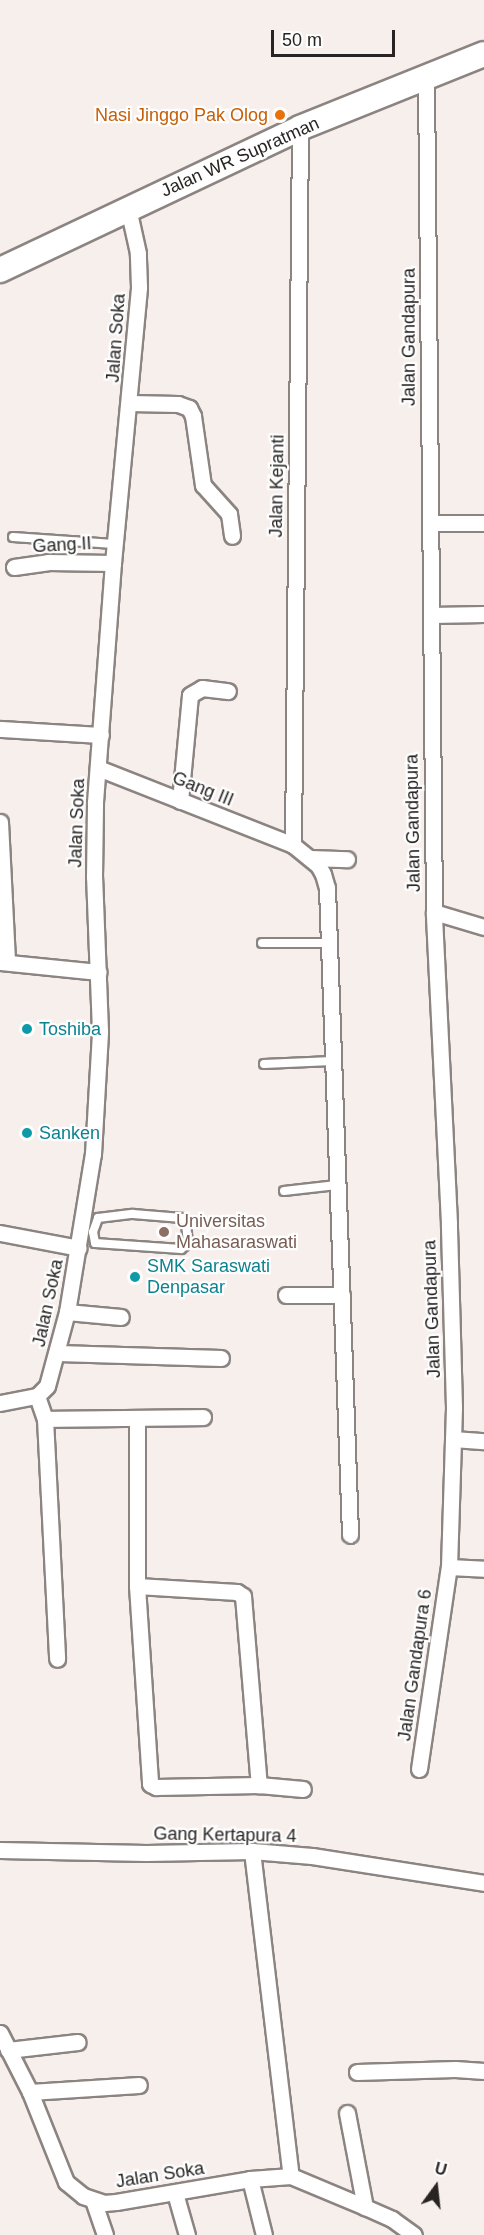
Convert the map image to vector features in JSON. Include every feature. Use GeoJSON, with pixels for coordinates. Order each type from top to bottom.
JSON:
{"type":"FeatureCollection","features":[{"type":"Feature","properties":{"kind":"main road","name":"Jalan WR Supratman"},"geometry":{"type":"LineString","coordinates":[[0,270],[300,128],[484,54]]}},
{"type":"Feature","properties":{"kind":"street","name":"Jalan Gandapura"},"geometry":{"type":"LineString","coordinates":[[426,79],[434,912],[449,1223],[453,1439],[449,1567]]}},
{"type":"Feature","properties":{"kind":"street","name":"Jalan Kejanti"},"geometry":{"type":"LineString","coordinates":[[293,845],[300,128]]}},
{"type":"Feature","properties":{"kind":"street","name":"Jalan Soka"},"geometry":{"type":"LineString","coordinates":[[37,1396],[47,1386],[58,1353],[79,1248],[88,1231],[97,1096],[98,972],[94,835],[114,544],[130,403],[140,269],[128,208]]}},
{"type":"Feature","properties":{"kind":"street"},"geometry":{"type":"LineString","coordinates":[[130,403],[178,404],[189,408],[193,416],[203,485],[229,514],[232,536]]}},
{"type":"Feature","properties":{"kind":"street"},"geometry":{"type":"LineString","coordinates":[[430,523],[484,523]]}},
{"type":"Feature","properties":{"kind":"street","name":"Gang II"},"geometry":{"type":"LineString","coordinates":[[14,567],[48,562],[113,563]]}},
{"type":"Feature","properties":{"kind":"street"},"geometry":{"type":"LineString","coordinates":[[431,615],[484,614]]}},
{"type":"Feature","properties":{"kind":"street"},"geometry":{"type":"LineString","coordinates":[[180,801],[190,695],[202,688],[228,691]]}},
{"type":"Feature","properties":{"kind":"street"},"geometry":{"type":"LineString","coordinates":[[0,729],[101,735]]}},
{"type":"Feature","properties":{"kind":"street","name":"Gang III"},"geometry":{"type":"LineString","coordinates":[[98,768],[293,845],[310,858]]}},
{"type":"Feature","properties":{"kind":"street"},"geometry":{"type":"LineString","coordinates":[[0,822],[3,962],[98,972]]}},
{"type":"Feature","properties":{"kind":"street"},"geometry":{"type":"LineString","coordinates":[[310,858],[347,859]]}},
{"type":"Feature","properties":{"kind":"street"},"geometry":{"type":"LineString","coordinates":[[310,858],[323,874],[327,888],[327,943],[350,1534]]}},
{"type":"Feature","properties":{"kind":"street"},"geometry":{"type":"LineString","coordinates":[[434,912],[484,927]]}},
{"type":"Feature","properties":{"kind":"street"},"geometry":{"type":"LineString","coordinates":[[0,1233],[79,1248]]}},
{"type":"Feature","properties":{"kind":"street"},"geometry":{"type":"LineString","coordinates":[[286,1294],[342,1295]]}},
{"type":"Feature","properties":{"kind":"street"},"geometry":{"type":"LineString","coordinates":[[67,1312],[121,1317]]}},
{"type":"Feature","properties":{"kind":"street"},"geometry":{"type":"LineString","coordinates":[[58,1353],[221,1358]]}},
{"type":"Feature","properties":{"kind":"street"},"geometry":{"type":"LineString","coordinates":[[0,1403],[37,1396],[45,1419],[57,1659]]}},
{"type":"Feature","properties":{"kind":"street"},"geometry":{"type":"LineString","coordinates":[[45,1419],[203,1417]]}},
{"type":"Feature","properties":{"kind":"street"},"geometry":{"type":"LineString","coordinates":[[137,1418],[137,1586],[150,1784],[156,1787],[259,1785],[303,1789]]}},
{"type":"Feature","properties":{"kind":"street"},"geometry":{"type":"LineString","coordinates":[[453,1439],[484,1441]]}},
{"type":"Feature","properties":{"kind":"street"},"geometry":{"type":"LineString","coordinates":[[449,1567],[484,1569]]}},
{"type":"Feature","properties":{"kind":"street","name":"Jalan Gandapura 6"},"geometry":{"type":"LineString","coordinates":[[419,1769],[449,1567]]}},
{"type":"Feature","properties":{"kind":"street"},"geometry":{"type":"LineString","coordinates":[[137,1586],[237,1592],[243,1596],[259,1785]]}},
{"type":"Feature","properties":{"kind":"street","name":"Gang Kertapura 4"},"geometry":{"type":"LineString","coordinates":[[0,1850],[146,1853],[252,1851],[312,1856],[484,1883]]}},
{"type":"Feature","properties":{"kind":"street"},"geometry":{"type":"LineString","coordinates":[[252,1851],[291,2176]]}},
{"type":"Feature","properties":{"kind":"street","name":"Jalan Soka"},"geometry":{"type":"LineString","coordinates":[[0,2034],[30,2092],[66,2182],[74,2191],[93,2200],[116,2202],[250,2179],[291,2176],[392,2219],[414,2235]]}},
{"type":"Feature","properties":{"kind":"street"},"geometry":{"type":"LineString","coordinates":[[8,2050],[78,2042]]}},
{"type":"Feature","properties":{"kind":"street"},"geometry":{"type":"LineString","coordinates":[[357,2072],[455,2069],[484,2071]]}},
{"type":"Feature","properties":{"kind":"street"},"geometry":{"type":"LineString","coordinates":[[30,2092],[138,2085]]}},
{"type":"Feature","properties":{"kind":"street"},"geometry":{"type":"LineString","coordinates":[[347,2112],[365,2207]]}},
{"type":"Feature","properties":{"kind":"street"},"geometry":{"type":"LineString","coordinates":[[250,2179],[264,2235]]}},
{"type":"Feature","properties":{"kind":"street"},"geometry":{"type":"LineString","coordinates":[[175,2193],[187,2235]]}},
{"type":"Feature","properties":{"kind":"street"},"geometry":{"type":"LineString","coordinates":[[93,2200],[105,2235]]}},
{"type":"Feature","properties":{"kind":"lane"},"geometry":{"type":"LineString","coordinates":[[12,537],[114,544]]}},
{"type":"Feature","properties":{"kind":"lane"},"geometry":{"type":"LineString","coordinates":[[262,943],[327,943]]}},
{"type":"Feature","properties":{"kind":"lane"},"geometry":{"type":"LineString","coordinates":[[264,1064],[333,1061]]}},
{"type":"Feature","properties":{"kind":"lane"},"geometry":{"type":"LineString","coordinates":[[284,1191],[337,1185]]}},
{"type":"Feature","properties":{"kind":"lane"},"geometry":{"type":"LineString","coordinates":[[133,1214],[176,1216],[186,1222],[188,1243],[181,1249],[98,1243],[88,1231],[98,1218],[133,1214]]}},
{"type":"Feature","properties":{"kind":"place","name":"Nasi Jinggo Pak Olog"},"geometry":{"type":"Point","coordinates":[280,115]}},
{"type":"Feature","properties":{"kind":"place","name":"Toshiba"},"geometry":{"type":"Point","coordinates":[27,1029]}},
{"type":"Feature","properties":{"kind":"place","name":"Sanken"},"geometry":{"type":"Point","coordinates":[27,1133]}},
{"type":"Feature","properties":{"kind":"place","name":"Universitas Mahasaraswati"},"geometry":{"type":"Point","coordinates":[164,1232]}},
{"type":"Feature","properties":{"kind":"place","name":"SMK Saraswati Denpasar"},"geometry":{"type":"Point","coordinates":[135,1277]}}]}
